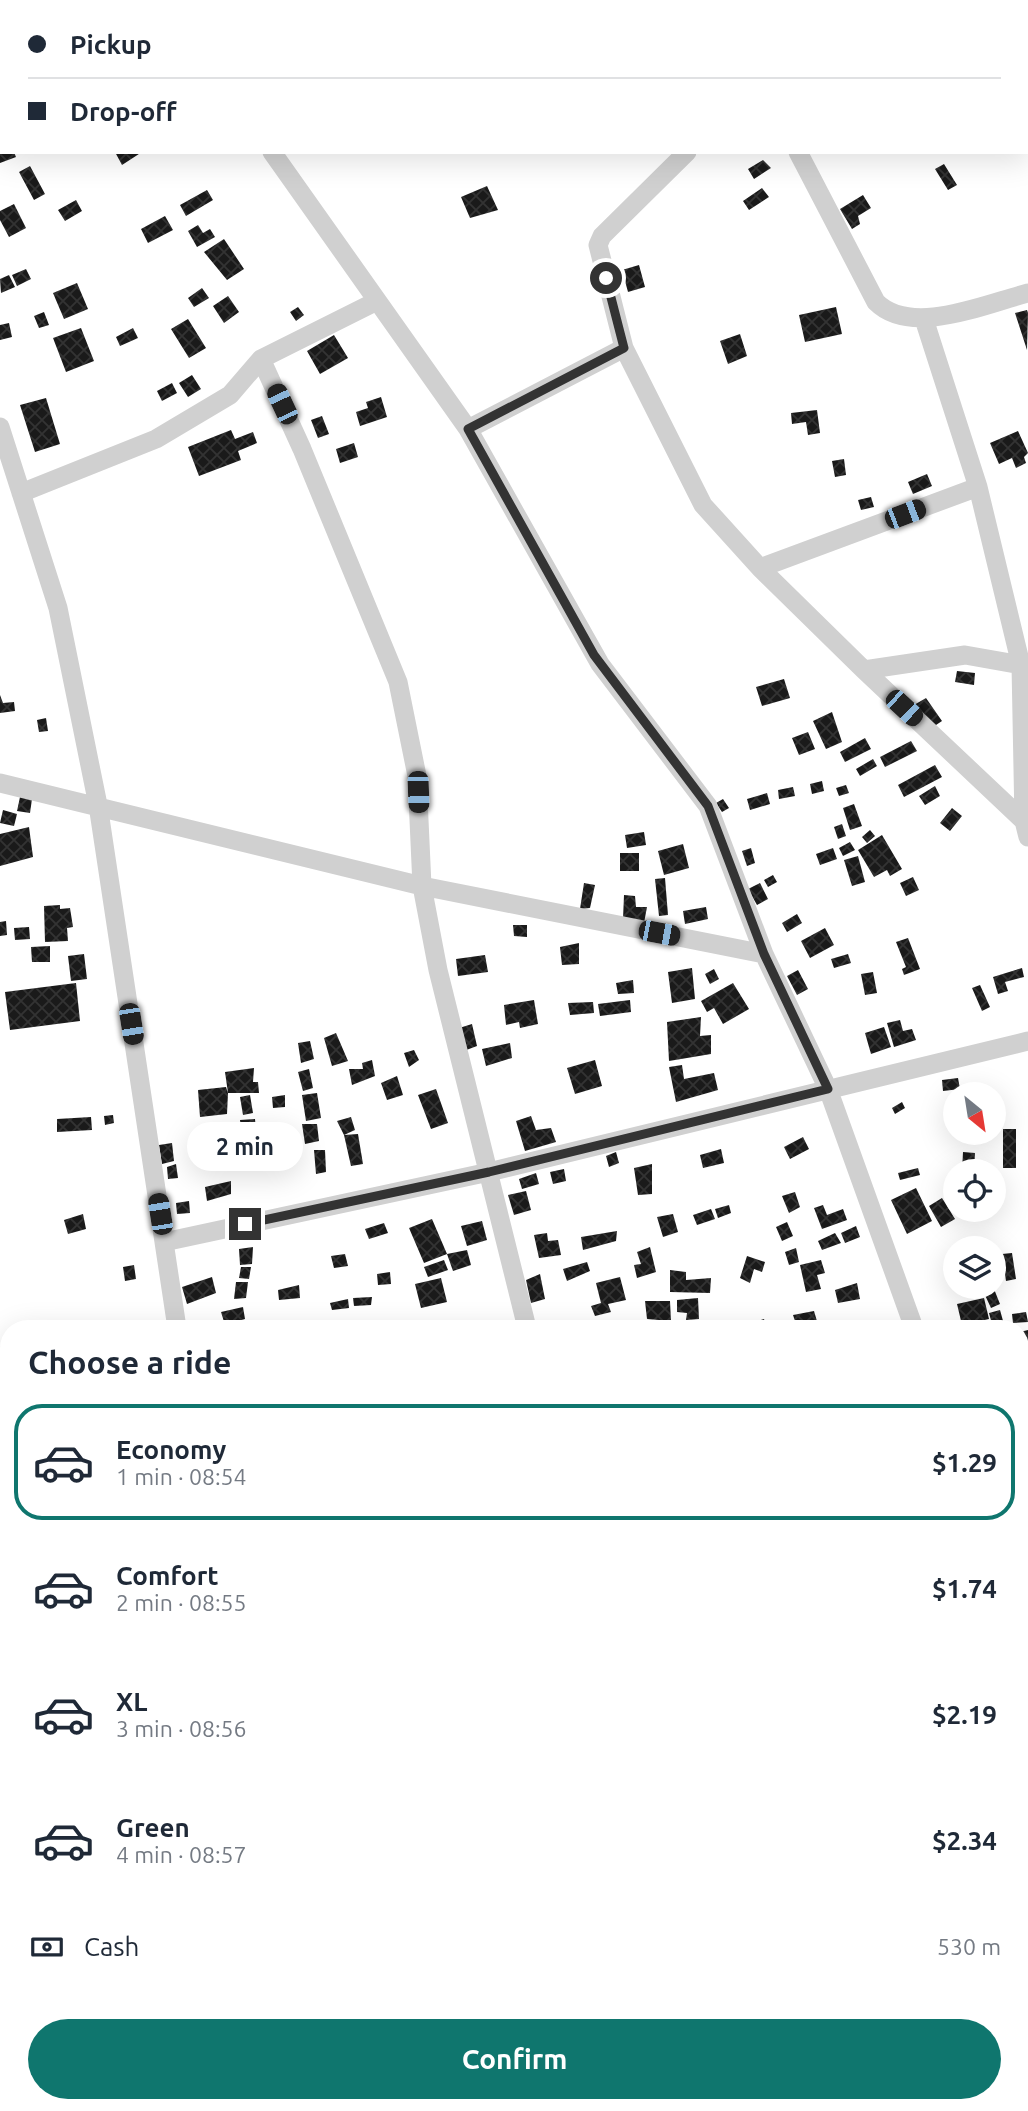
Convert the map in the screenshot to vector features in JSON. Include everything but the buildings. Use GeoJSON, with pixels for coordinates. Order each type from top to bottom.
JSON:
{"type":"FeatureCollection","features":[{"type":"Feature","properties":{"kind":"street"},"geometry":{"type":"LineString","coordinates":[[273,154],[468,429],[594,655],[708,806],[764,954],[828,1089],[911,1320]]}},
{"type":"Feature","properties":{"kind":"street"},"geometry":{"type":"LineString","coordinates":[[685,154],[602,236],[598,245],[624,348],[703,505],[760,568],[1026,829]]}},
{"type":"Feature","properties":{"kind":"street"},"geometry":{"type":"LineString","coordinates":[[799,154],[876,302],[887,313],[902,318],[924,319],[1028,293]]}},
{"type":"Feature","properties":{"kind":"street"},"geometry":{"type":"LineString","coordinates":[[22,493],[156,439],[230,395],[261,359],[377,301]]}},
{"type":"Feature","properties":{"kind":"street"},"geometry":{"type":"LineString","coordinates":[[924,319],[978,487],[1021,665],[1026,829]]}},
{"type":"Feature","properties":{"kind":"street"},"geometry":{"type":"LineString","coordinates":[[468,429],[624,348]]}},
{"type":"Feature","properties":{"kind":"street"},"geometry":{"type":"LineString","coordinates":[[261,359],[302,449],[398,682],[416,776],[422,886],[438,970],[525,1320]]}},
{"type":"Feature","properties":{"kind":"street"},"geometry":{"type":"LineString","coordinates":[[0,426],[58,608],[98,805],[176,1320]]}},
{"type":"Feature","properties":{"kind":"street"},"geometry":{"type":"LineString","coordinates":[[760,568],[978,487]]}},
{"type":"Feature","properties":{"kind":"street"},"geometry":{"type":"LineString","coordinates":[[864,670],[965,655],[1021,665]]}},
{"type":"Feature","properties":{"kind":"street"},"geometry":{"type":"LineString","coordinates":[[0,783],[422,886],[764,954]]}},
{"type":"Feature","properties":{"kind":"street"},"geometry":{"type":"LineString","coordinates":[[164,1242],[489,1172],[1028,1041]]}},
{"type":"Feature","properties":{"kind":"route"},"geometry":{"type":"LineString","coordinates":[[245,1224],[489,1172],[828,1089],[764,954],[708,806],[594,655],[468,429],[624,348],[606,278]]}}]}
